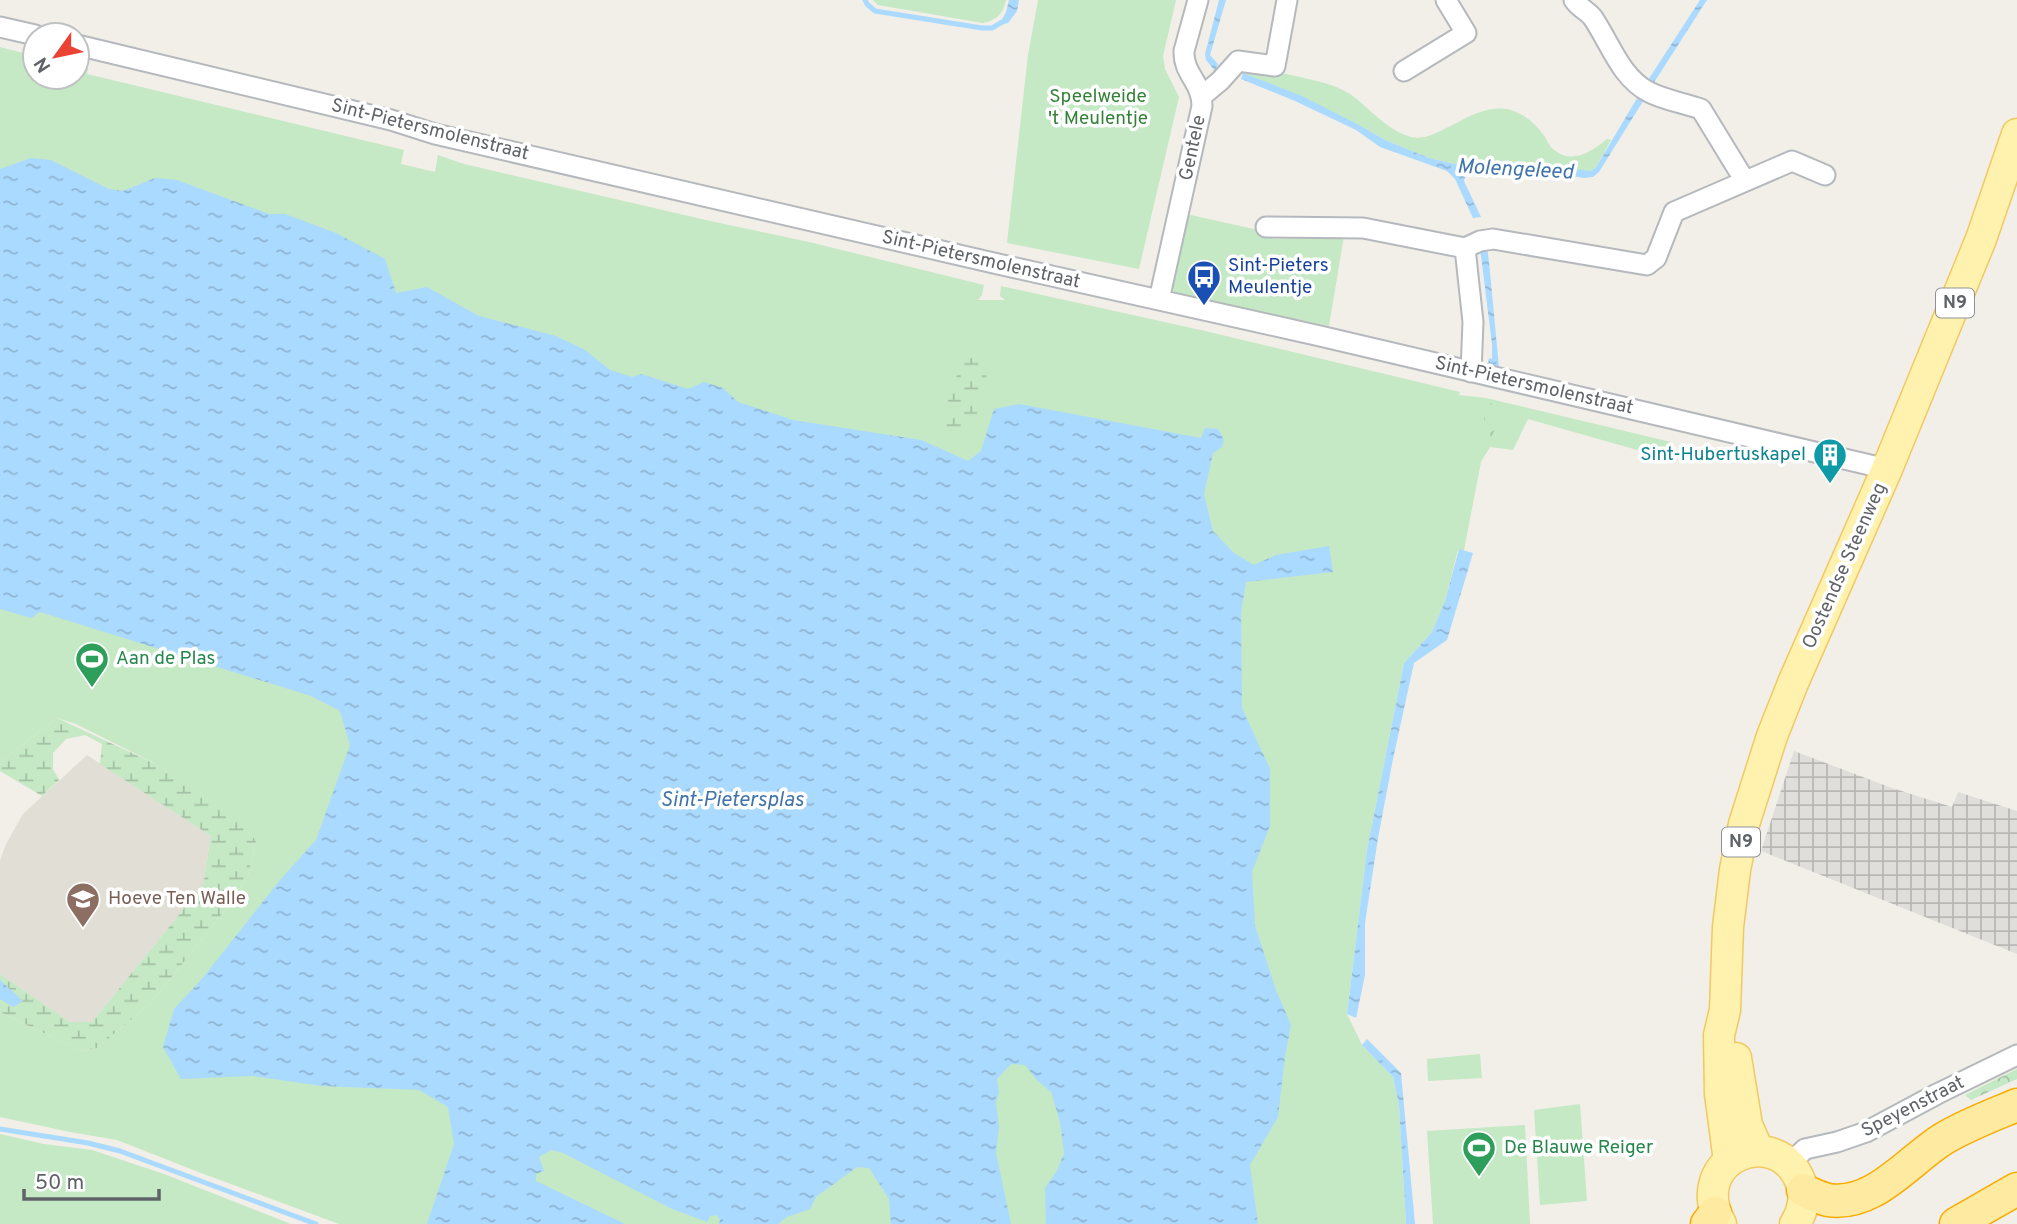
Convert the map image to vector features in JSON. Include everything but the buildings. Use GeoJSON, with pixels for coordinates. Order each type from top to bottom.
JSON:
{"type":"FeatureCollection","features":[{"type":"Feature","properties":{"kind":"highway"},"geometry":{"type":"LineString","coordinates":[[1799,1167],[1826,1200],[1860,1198],[1878,1189],[1946,1137],[2017,1105]]}},
{"type":"Feature","properties":{"kind":"highway"},"geometry":{"type":"LineString","coordinates":[[1956,1224],[2017,1189]]}},
{"type":"Feature","properties":{"kind":"main road","name":"Oostendse Steenweg"},"geometry":{"type":"LineString","coordinates":[[1729,1161],[1720,1094],[1718,1035],[1725,1010],[1728,927],[1744,824],[1793,682],[1887,469],[1982,239],[2017,134]]}},
{"type":"Feature","properties":{"kind":"main road","name":"Oostendse Steenweg"},"geometry":{"type":"LineString","coordinates":[[1725,1010],[1733,1034],[1747,1125],[1758,1150]]}},
{"type":"Feature","properties":{"kind":"main road"},"geometry":{"type":"LineString","coordinates":[[1715,1220],[1713,1185],[1719,1172],[1729,1161],[1758,1150],[1774,1154],[1799,1167],[1803,1206],[1795,1224]]}},
{"type":"Feature","properties":{"kind":"street","name":"Gentele"},"geometry":{"type":"LineString","coordinates":[[1159,300],[1202,106],[1202,96],[1184,60],[1198,0]]}},
{"type":"Feature","properties":{"kind":"street"},"geometry":{"type":"LineString","coordinates":[[1202,96],[1238,61],[1275,66],[1287,0]]}},
{"type":"Feature","properties":{"kind":"street"},"geometry":{"type":"LineString","coordinates":[[1405,71],[1466,33],[1446,0]]}},
{"type":"Feature","properties":{"kind":"street"},"geometry":{"type":"LineString","coordinates":[[1574,0],[1591,15],[1635,83],[1650,93],[1701,109],[1745,181]]}},
{"type":"Feature","properties":{"kind":"street"},"geometry":{"type":"LineString","coordinates":[[0,27],[21,32]]}},
{"type":"Feature","properties":{"kind":"street","name":"Sint-Pietersmolenstraat"},"geometry":{"type":"LineString","coordinates":[[91,48],[391,120],[435,134],[1887,469]]}},
{"type":"Feature","properties":{"kind":"street"},"geometry":{"type":"LineString","coordinates":[[1266,227],[1363,228],[1465,248],[1493,239],[1647,265],[1656,258],[1674,212],[1792,161],[1825,175]]}},
{"type":"Feature","properties":{"kind":"street"},"geometry":{"type":"LineString","coordinates":[[1465,248],[1473,322],[1471,372]]}},
{"type":"Feature","properties":{"kind":"street","name":"Speyenstraat"},"geometry":{"type":"LineString","coordinates":[[1799,1167],[1837,1142],[1866,1132],[2017,1055]]}},
{"type":"Feature","properties":{"kind":"shaded area"},"geometry":{"type":"Polygon","coordinates":[[[1794,751],[1892,788],[1952,807],[1958,792],[2017,811],[2017,954],[1761,851],[1794,751]]]}},
{"type":"Feature","properties":{"kind":"shaded area","name":"Hoeve Ten Walle"},"geometry":{"type":"Polygon","coordinates":[[[87,755],[211,836],[203,885],[92,1022],[70,1022],[0,974],[0,861],[23,814],[87,755]]]}},
{"type":"Feature","properties":{"kind":"green space"},"geometry":{"type":"Polygon","coordinates":[[[873,0],[1006,0],[999,16],[983,23],[878,5],[873,0]]]}},
{"type":"Feature","properties":{"kind":"green space","name":"Speelweide 't Meulentje"},"geometry":{"type":"Polygon","coordinates":[[[1038,0],[1176,0],[1163,56],[1165,69],[1179,97],[1139,269],[1007,243],[1028,55],[1038,0]]]}},
{"type":"Feature","properties":{"kind":"green space","name":"Sint-Pietersplas"},"geometry":{"type":"Polygon","coordinates":[[[0,47],[21,52],[21,91],[91,91],[91,75],[404,150],[401,164],[435,172],[438,155],[464,164],[809,242],[984,285],[978,300],[1005,300],[1000,296],[1001,286],[1205,331],[1460,392],[1459,395],[1486,398],[1671,442],[1669,459],[1528,419],[1513,450],[1490,447],[1481,462],[1464,550],[1458,550],[1445,601],[1432,632],[1404,663],[1367,850],[1347,1014],[1362,1045],[1393,1077],[1399,1105],[1406,1224],[339,1224],[117,1140],[0,1117],[0,1012],[81,1051],[97,1048],[150,1004],[226,909],[248,876],[256,841],[234,814],[158,765],[76,724],[57,718],[0,762],[0,47]]]}},
{"type":"Feature","properties":{"kind":"green space"},"geometry":{"type":"Polygon","coordinates":[[[1244,70],[1264,75],[1273,71],[1333,86],[1350,94],[1394,129],[1411,137],[1432,135],[1481,112],[1507,109],[1529,119],[1553,149],[1561,154],[1582,155],[1607,139],[1611,140],[1591,171],[1455,164],[1429,158],[1385,140],[1361,126],[1243,73],[1244,70]]]}},
{"type":"Feature","properties":{"kind":"green space"},"geometry":{"type":"Polygon","coordinates":[[[1186,214],[1267,232],[1273,239],[1318,238],[1323,233],[1344,236],[1329,326],[1174,294],[1172,283],[1186,214]]]}},
{"type":"Feature","properties":{"kind":"green space"},"geometry":{"type":"Polygon","coordinates":[[[971,358],[985,370],[985,387],[969,433],[956,436],[945,429],[947,404],[960,366],[971,358]]]}},
{"type":"Feature","properties":{"kind":"green space"},"geometry":{"type":"Polygon","coordinates":[[[1484,403],[1496,404],[1493,438],[1490,443],[1485,442],[1484,437],[1484,403]]]}},
{"type":"Feature","properties":{"kind":"green space"},"geometry":{"type":"Polygon","coordinates":[[[57,718],[158,765],[235,814],[256,841],[248,876],[226,909],[150,1004],[97,1048],[81,1051],[0,1012],[0,974],[70,1022],[92,1022],[203,885],[211,836],[100,764],[102,744],[85,735],[66,739],[53,753],[53,769],[59,780],[42,796],[0,771],[0,762],[57,718]]]}},
{"type":"Feature","properties":{"kind":"green space"},"geometry":{"type":"Polygon","coordinates":[[[1480,1054],[1482,1078],[1428,1081],[1427,1059],[1480,1054]]]}},
{"type":"Feature","properties":{"kind":"green space"},"geometry":{"type":"Polygon","coordinates":[[[2017,1069],[2017,1079],[1971,1100],[1965,1095],[2017,1069]]]}},
{"type":"Feature","properties":{"kind":"green space","name":"De Blauwe Reiger"},"geometry":{"type":"Polygon","coordinates":[[[1580,1104],[1587,1201],[1540,1205],[1534,1110],[1580,1104]]]}},
{"type":"Feature","properties":{"kind":"green space","name":"De Blauwe Reiger"},"geometry":{"type":"Polygon","coordinates":[[[1525,1125],[1530,1224],[1433,1224],[1427,1131],[1525,1125]]]}},
{"type":"Feature","properties":{"kind":"green space"},"geometry":{"type":"Polygon","coordinates":[[[0,1134],[44,1144],[92,1150],[164,1174],[291,1224],[0,1224],[0,1134]]]}},
{"type":"Feature","properties":{"kind":"water"},"geometry":{"type":"Polygon","coordinates":[[[1009,0],[1019,0],[1017,11],[1008,23],[999,25],[1006,12],[1009,0]]]}},
{"type":"Feature","properties":{"kind":"water"},"geometry":{"type":"Polygon","coordinates":[[[1219,0],[1226,0],[1210,55],[1218,64],[1215,71],[1206,60],[1205,54],[1219,0]]]}},
{"type":"Feature","properties":{"kind":"water"},"geometry":{"type":"Polygon","coordinates":[[[1700,0],[1707,0],[1653,84],[1648,80],[1700,0]]]}},
{"type":"Feature","properties":{"kind":"water"},"geometry":{"type":"Polygon","coordinates":[[[1243,73],[1302,96],[1385,140],[1429,158],[1455,164],[1556,167],[1591,171],[1639,95],[1645,98],[1599,172],[1593,177],[1552,173],[1469,174],[1464,181],[1481,217],[1473,218],[1455,179],[1447,171],[1380,147],[1356,130],[1241,79],[1243,73]]]}},
{"type":"Feature","properties":{"kind":"water","name":"Sint-Pietersplas"},"geometry":{"type":"Polygon","coordinates":[[[31,158],[51,160],[109,189],[123,191],[155,178],[177,180],[269,214],[285,214],[336,233],[385,259],[396,293],[427,287],[479,316],[556,336],[585,350],[610,370],[632,377],[641,374],[688,389],[704,382],[723,388],[738,402],[793,420],[921,440],[968,461],[981,451],[994,409],[1019,404],[1201,438],[1205,428],[1218,429],[1224,440],[1222,447],[1213,453],[1204,494],[1213,531],[1234,553],[1254,565],[1276,555],[1329,546],[1333,572],[1246,582],[1241,612],[1242,708],[1270,769],[1270,826],[1252,872],[1255,926],[1276,990],[1291,1025],[1278,1117],[1250,1165],[1258,1224],[1046,1224],[1045,1188],[1057,1171],[1064,1153],[1060,1122],[1051,1092],[1025,1065],[1011,1064],[997,1079],[999,1127],[996,1153],[1011,1224],[891,1224],[889,1199],[869,1168],[857,1167],[816,1197],[810,1209],[787,1217],[778,1224],[719,1224],[717,1215],[710,1216],[707,1222],[670,1208],[563,1153],[551,1150],[539,1157],[544,1171],[536,1174],[536,1181],[625,1224],[427,1224],[454,1144],[448,1107],[419,1090],[322,1086],[252,1076],[181,1079],[163,1047],[174,1009],[316,840],[350,745],[340,711],[311,696],[40,612],[31,618],[0,609],[0,169],[31,158]]]}},
{"type":"Feature","properties":{"kind":"water"},"geometry":{"type":"Polygon","coordinates":[[[1487,246],[1499,367],[1488,364],[1489,358],[1492,359],[1492,344],[1480,248],[1487,246]]]}},
{"type":"Feature","properties":{"kind":"water"},"geometry":{"type":"Polygon","coordinates":[[[1459,549],[1473,553],[1447,640],[1414,663],[1378,838],[1365,923],[1365,975],[1356,1018],[1347,1014],[1367,850],[1404,663],[1432,632],[1445,601],[1459,549]]]}},
{"type":"Feature","properties":{"kind":"water"},"geometry":{"type":"Polygon","coordinates":[[[0,980],[23,1001],[13,1007],[0,999],[0,980]]]}},
{"type":"Feature","properties":{"kind":"water"},"geometry":{"type":"Polygon","coordinates":[[[1367,1039],[1401,1073],[1415,1224],[1406,1224],[1399,1105],[1393,1077],[1362,1045],[1367,1039]]]}},
{"type":"Feature","properties":{"kind":"waterway","name":"Molengeleed"},"geometry":{"type":"LineString","coordinates":[[865,0],[875,11],[982,28],[992,28],[1004,21]]}},
{"type":"Feature","properties":{"kind":"waterway"},"geometry":{"type":"LineString","coordinates":[[0,1129],[120,1151],[316,1224]]}},
{"type":"Feature","properties":{"kind":"place","name":"Sint-Pieters Meulentje"},"geometry":{"type":"Point","coordinates":[1204,307]}},
{"type":"Feature","properties":{"kind":"place","name":"Sint-Hubertuskapel"},"geometry":{"type":"Point","coordinates":[1830,485]}},
{"type":"Feature","properties":{"kind":"place","name":"Aan de Plas"},"geometry":{"type":"Point","coordinates":[92,689]}},
{"type":"Feature","properties":{"kind":"place","name":"Hoeve Ten Walle"},"geometry":{"type":"Point","coordinates":[83,929]}},
{"type":"Feature","properties":{"kind":"place","name":"De Blauwe Reiger"},"geometry":{"type":"Point","coordinates":[1479,1178]}}]}
